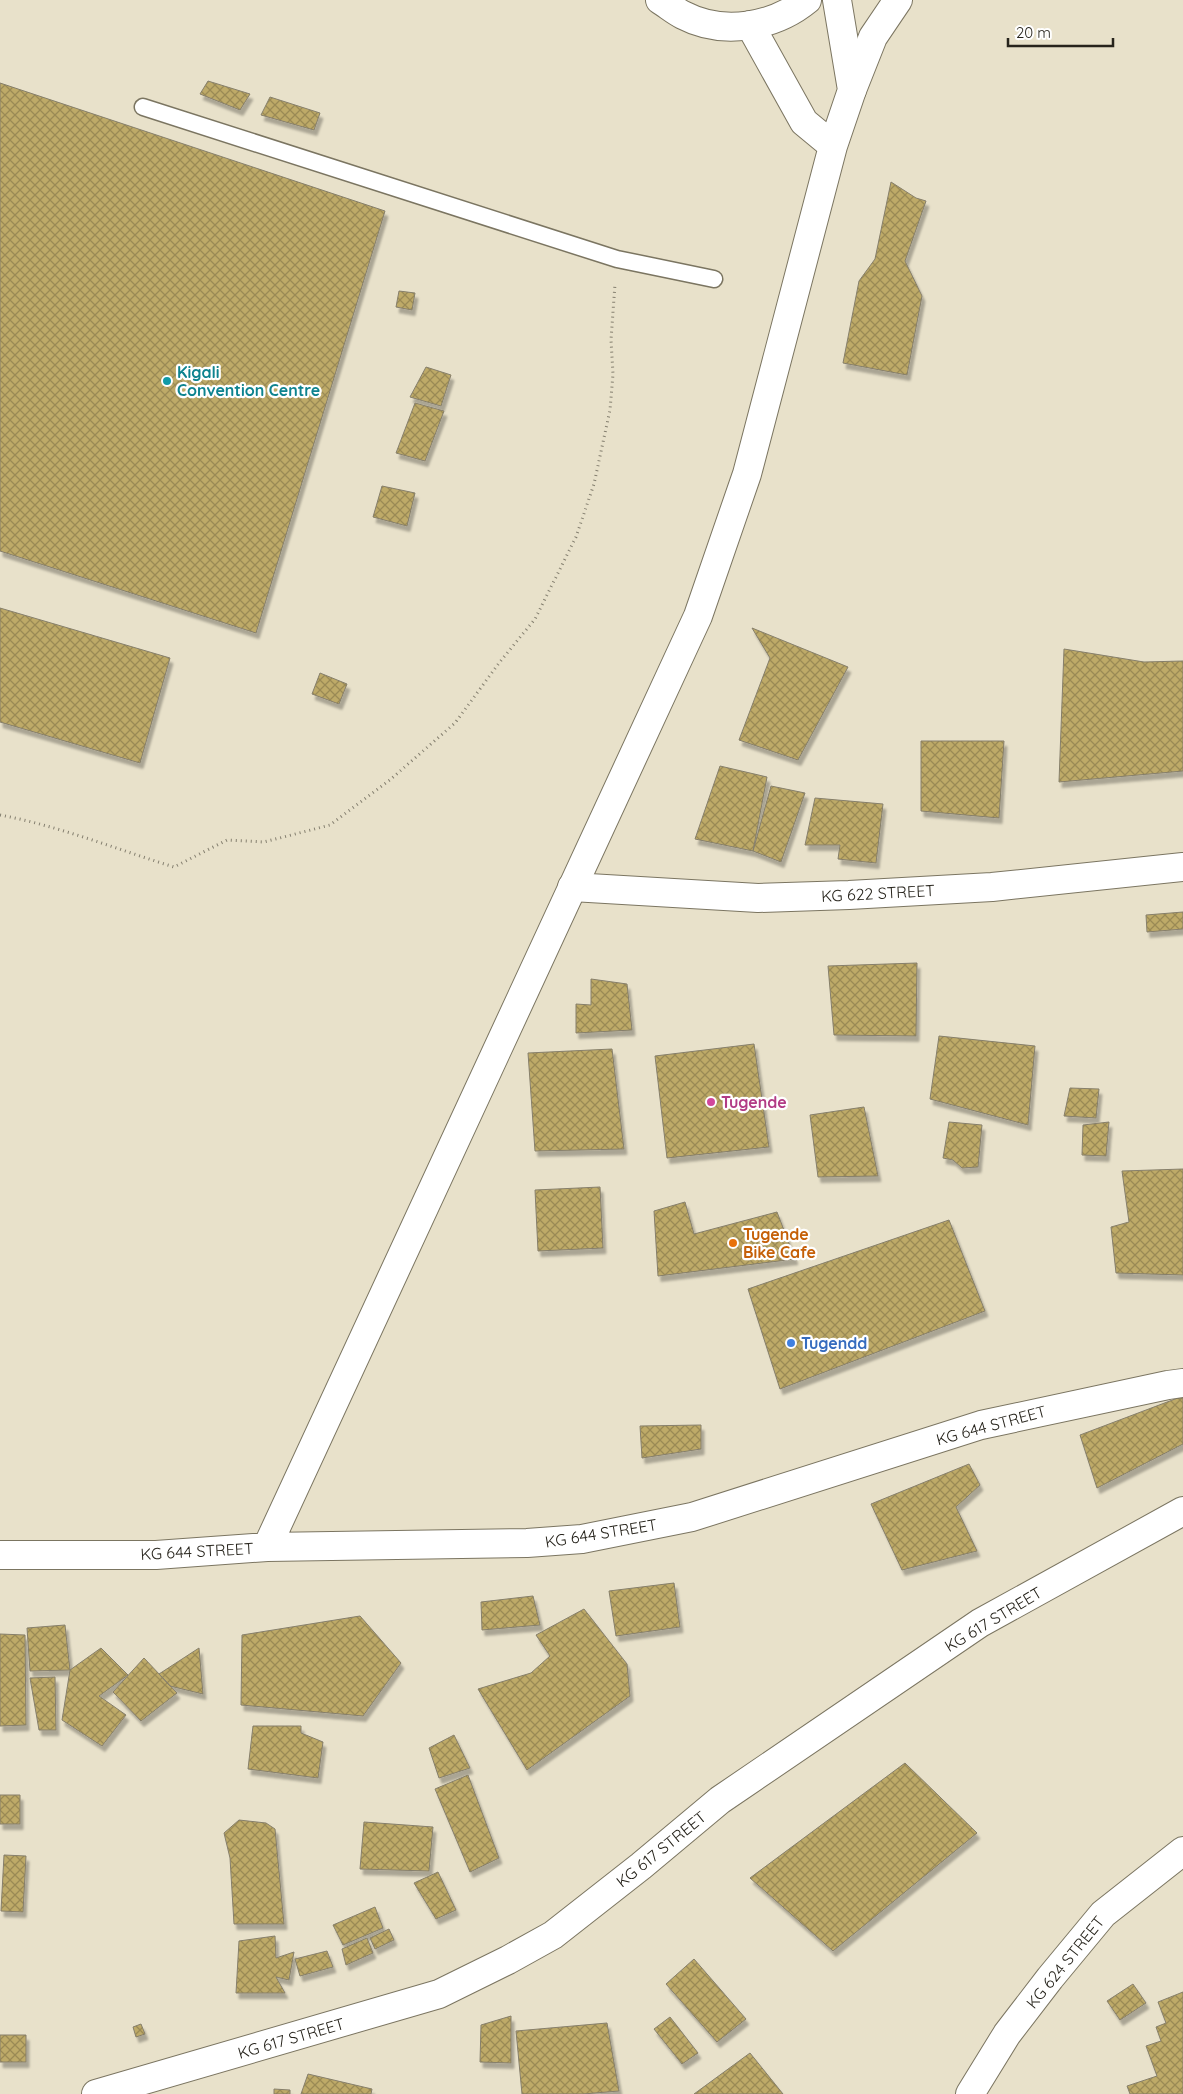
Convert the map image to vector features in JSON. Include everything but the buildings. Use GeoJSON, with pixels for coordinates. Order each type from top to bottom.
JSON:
{"type":"FeatureCollection","features":[{"type":"Feature","properties":{"kind":"main road"},"geometry":{"type":"LineString","coordinates":[[660,0],[684,16],[711,24],[732,27],[764,23],[794,11],[807,0]]}},
{"type":"Feature","properties":{"kind":"main road"},"geometry":{"type":"LineString","coordinates":[[836,0],[852,90]]}},
{"type":"Feature","properties":{"kind":"main road"},"geometry":{"type":"LineString","coordinates":[[267,1547],[701,607],[746,474],[833,146],[852,90],[873,38],[898,0]]}},
{"type":"Feature","properties":{"kind":"main road"},"geometry":{"type":"LineString","coordinates":[[750,25],[804,122],[833,146]]}},
{"type":"Feature","properties":{"kind":"main road","name":"KG 622 STREET"},"geometry":{"type":"LineString","coordinates":[[572,887],[758,898],[992,887],[1183,867]]}},
{"type":"Feature","properties":{"kind":"main road","name":"KG 644 STREET"},"geometry":{"type":"LineString","coordinates":[[0,1555],[156,1555],[267,1547],[527,1543],[582,1539],[620,1533],[692,1517],[981,1425],[1183,1383]]}},
{"type":"Feature","properties":{"kind":"main road","name":"KG 617 STREET"},"geometry":{"type":"LineString","coordinates":[[96,2094],[439,1994],[508,1960],[553,1935],[641,1866],[720,1800],[980,1623],[1183,1512]]}},
{"type":"Feature","properties":{"kind":"main road","name":"KG 624 STREET"},"geometry":{"type":"LineString","coordinates":[[970,2094],[1007,2034],[1103,1914],[1183,1851]]}},
{"type":"Feature","properties":{"kind":"lane"},"geometry":{"type":"LineString","coordinates":[[143,107],[617,259],[714,279]]}},
{"type":"Feature","properties":{"kind":"path"},"geometry":{"type":"LineString","coordinates":[[0,815],[73,834],[174,867],[227,840],[264,842],[330,825],[390,779],[455,723],[499,663],[535,619],[576,536],[594,484],[610,410],[617,259]]}},
{"type":"Feature","properties":{"kind":"place","name":"Kigali Convention Centre"},"geometry":{"type":"Point","coordinates":[167,381]}},
{"type":"Feature","properties":{"kind":"place","name":"Tugende"},"geometry":{"type":"Point","coordinates":[711,1102]}},
{"type":"Feature","properties":{"kind":"place","name":"Tugende Bike Cafe"},"geometry":{"type":"Point","coordinates":[733,1243]}},
{"type":"Feature","properties":{"kind":"place","name":"Tugendd"},"geometry":{"type":"Point","coordinates":[791,1343]}}]}
